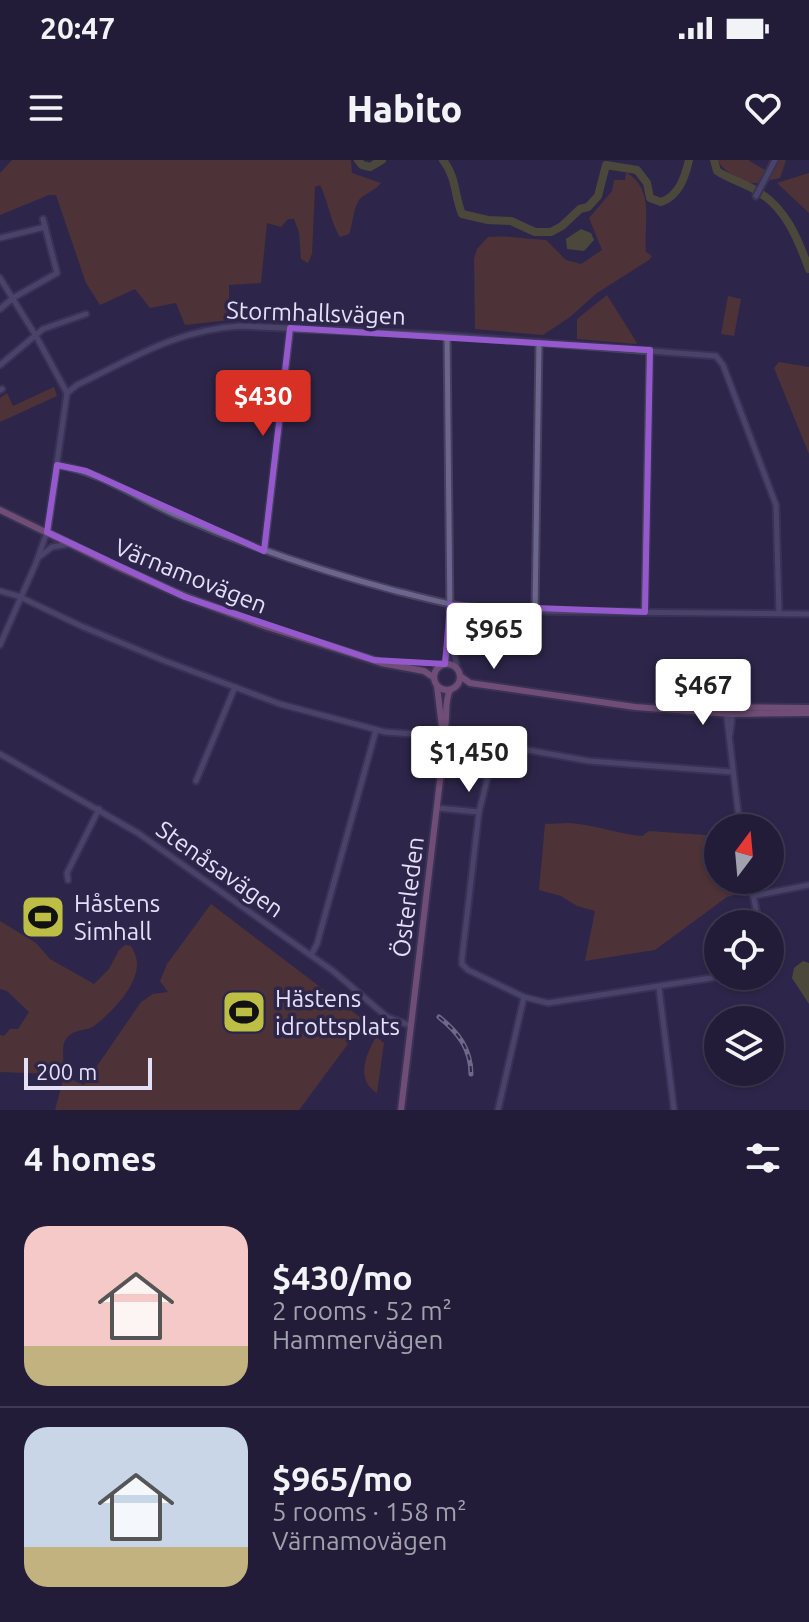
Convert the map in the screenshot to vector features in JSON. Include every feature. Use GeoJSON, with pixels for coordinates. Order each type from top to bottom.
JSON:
{"type":"FeatureCollection","features":[{"type":"Feature","properties":{"kind":"main road","name":"Värnamovägen"},"geometry":{"type":"LineString","coordinates":[[0,510],[185,597],[267,627],[374,660],[424,671],[433,677]]}},
{"type":"Feature","properties":{"kind":"main road","name":"Värnamovägen"},"geometry":{"type":"LineString","coordinates":[[374,660],[409,665],[442,664],[457,668]]}},
{"type":"Feature","properties":{"kind":"main road"},"geometry":{"type":"LineString","coordinates":[[442,664],[433,677],[437,686],[515,691]]}},
{"type":"Feature","properties":{"kind":"main road"},"geometry":{"type":"LineString","coordinates":[[457,668],[460,676],[470,683],[599,702],[729,711],[809,711]]}},
{"type":"Feature","properties":{"kind":"main road"},"geometry":{"type":"LineString","coordinates":[[452,689],[460,676]]}},
{"type":"Feature","properties":{"kind":"main road","name":"Österleden"},"geometry":{"type":"LineString","coordinates":[[401,1110],[437,808],[443,736],[437,686]]}},
{"type":"Feature","properties":{"kind":"main road","name":"Österleden"},"geometry":{"type":"LineString","coordinates":[[443,736],[447,696],[452,689]]}},
{"type":"Feature","properties":{"kind":"street"},"geometry":{"type":"LineString","coordinates":[[756,196],[775,160]]}},
{"type":"Feature","properties":{"kind":"street"},"geometry":{"type":"LineString","coordinates":[[0,309],[57,273],[43,219]]}},
{"type":"Feature","properties":{"kind":"street"},"geometry":{"type":"LineString","coordinates":[[0,238],[45,227]]}},
{"type":"Feature","properties":{"kind":"street"},"geometry":{"type":"LineString","coordinates":[[0,278],[67,393],[47,532],[0,645]]}},
{"type":"Feature","properties":{"kind":"street"},"geometry":{"type":"LineString","coordinates":[[0,365],[52,325],[86,314]]}},
{"type":"Feature","properties":{"kind":"street","name":"Stormhallsvägen"},"geometry":{"type":"LineString","coordinates":[[67,393],[77,385],[189,333],[240,326],[708,353],[718,357],[776,505],[779,613]]}},
{"type":"Feature","properties":{"kind":"street"},"geometry":{"type":"LineString","coordinates":[[264,550],[290,328]]}},
{"type":"Feature","properties":{"kind":"street"},"geometry":{"type":"LineString","coordinates":[[442,664],[448,654],[450,604],[447,336]]}},
{"type":"Feature","properties":{"kind":"street"},"geometry":{"type":"LineString","coordinates":[[535,611],[539,342]]}},
{"type":"Feature","properties":{"kind":"street"},"geometry":{"type":"LineString","coordinates":[[645,612],[650,350]]}},
{"type":"Feature","properties":{"kind":"street"},"geometry":{"type":"LineString","coordinates":[[57,465],[86,471],[176,515],[264,550],[363,582],[476,610],[809,614]]}},
{"type":"Feature","properties":{"kind":"street"},"geometry":{"type":"LineString","coordinates":[[38,558],[52,547],[70,544]]}},
{"type":"Feature","properties":{"kind":"street"},"geometry":{"type":"LineString","coordinates":[[0,591],[21,597],[107,637],[280,704],[376,730],[443,736]]}},
{"type":"Feature","properties":{"kind":"street"},"geometry":{"type":"LineString","coordinates":[[449,631],[457,668]]}},
{"type":"Feature","properties":{"kind":"street"},"geometry":{"type":"LineString","coordinates":[[196,781],[235,687]]}},
{"type":"Feature","properties":{"kind":"street"},"geometry":{"type":"LineString","coordinates":[[729,711],[729,743],[738,814]]}},
{"type":"Feature","properties":{"kind":"street"},"geometry":{"type":"LineString","coordinates":[[311,955],[317,944],[376,730]]}},
{"type":"Feature","properties":{"kind":"street"},"geometry":{"type":"LineString","coordinates":[[704,980],[548,1003],[524,997],[468,970],[462,964],[479,812],[494,752],[500,746],[589,761],[732,772]]}},
{"type":"Feature","properties":{"kind":"street","name":"Stenåsavägen"},"geometry":{"type":"LineString","coordinates":[[0,754],[99,809],[311,955],[387,1017],[409,1025]]}},
{"type":"Feature","properties":{"kind":"street"},"geometry":{"type":"LineString","coordinates":[[437,808],[479,812]]}},
{"type":"Feature","properties":{"kind":"street"},"geometry":{"type":"LineString","coordinates":[[68,880],[67,873],[99,809]]}},
{"type":"Feature","properties":{"kind":"street"},"geometry":{"type":"LineString","coordinates":[[756,910],[753,896],[809,885]]}},
{"type":"Feature","properties":{"kind":"street"},"geometry":{"type":"LineString","coordinates":[[659,988],[674,1110]]}},
{"type":"Feature","properties":{"kind":"street"},"geometry":{"type":"LineString","coordinates":[[498,1110],[524,997]]}},
{"type":"Feature","properties":{"kind":"highlighted area"},"geometry":{"type":"Polygon","coordinates":[[[290,328],[650,350],[645,612],[450,605],[445,664],[374,660],[185,597],[47,532],[57,465],[86,471],[264,551],[290,328]]]}},
{"type":"Feature","properties":{"kind":"shaded area"},"geometry":{"type":"Polygon","coordinates":[[[12,160],[351,160],[352,173],[381,183],[359,200],[349,234],[340,237],[320,185],[315,187],[312,254],[308,263],[301,259],[299,232],[294,219],[288,219],[281,227],[267,223],[261,283],[229,285],[229,320],[185,325],[176,303],[150,308],[135,289],[100,305],[86,283],[56,195],[0,215],[0,173],[12,160]]]}},
{"type":"Feature","properties":{"kind":"shaded area"},"geometry":{"type":"Polygon","coordinates":[[[718,160],[748,160],[765,170],[770,160],[786,160],[780,178],[752,183],[732,175],[718,160]]]}},
{"type":"Feature","properties":{"kind":"shaded area"},"geometry":{"type":"Polygon","coordinates":[[[626,172],[635,179],[645,198],[646,252],[652,256],[649,260],[597,293],[543,335],[475,329],[474,259],[477,249],[488,237],[546,240],[566,260],[581,264],[602,250],[589,218],[612,191],[614,180],[625,180],[626,172]]]}},
{"type":"Feature","properties":{"kind":"shaded area"},"geometry":{"type":"Polygon","coordinates":[[[809,173],[809,213],[777,183],[809,173]]]}},
{"type":"Feature","properties":{"kind":"shaded area"},"geometry":{"type":"Polygon","coordinates":[[[581,229],[591,233],[594,240],[584,251],[567,249],[566,239],[581,229]]]}},
{"type":"Feature","properties":{"kind":"shaded area"},"geometry":{"type":"Polygon","coordinates":[[[607,295],[636,344],[577,339],[577,319],[607,295]]]}},
{"type":"Feature","properties":{"kind":"shaded area"},"geometry":{"type":"Polygon","coordinates":[[[728,296],[741,299],[734,336],[721,334],[728,296]]]}},
{"type":"Feature","properties":{"kind":"shaded area"},"geometry":{"type":"Polygon","coordinates":[[[779,362],[809,367],[809,454],[774,368],[779,362]]]}},
{"type":"Feature","properties":{"kind":"shaded area"},"geometry":{"type":"Polygon","coordinates":[[[54,387],[57,396],[0,422],[0,398],[7,393],[13,406],[54,387]]]}},
{"type":"Feature","properties":{"kind":"shaded area"},"geometry":{"type":"Polygon","coordinates":[[[545,824],[587,825],[642,836],[649,831],[704,835],[704,894],[737,894],[704,910],[704,914],[655,950],[585,961],[595,911],[539,890],[545,824]]]}},
{"type":"Feature","properties":{"kind":"shaded area","name":"Hästens idrottsplats"},"geometry":{"type":"Polygon","coordinates":[[[211,904],[365,1021],[299,1110],[55,1110],[64,1076],[84,1085],[141,1002],[153,994],[168,992],[160,981],[167,964],[211,904]]]}},
{"type":"Feature","properties":{"kind":"shaded area"},"geometry":{"type":"Polygon","coordinates":[[[0,921],[36,943],[50,959],[94,984],[109,969],[125,945],[131,946],[135,955],[136,973],[128,990],[94,1026],[72,1033],[66,1039],[63,1064],[54,1074],[0,1072],[0,1035],[4,1036],[10,1029],[18,1029],[29,1012],[7,991],[0,989],[0,921]]]}},
{"type":"Feature","properties":{"kind":"shaded area"},"geometry":{"type":"Polygon","coordinates":[[[803,961],[809,963],[809,1004],[792,978],[794,968],[803,961]]]}},
{"type":"Feature","properties":{"kind":"shaded area"},"geometry":{"type":"Polygon","coordinates":[[[376,1037],[384,1043],[377,1093],[370,1088],[364,1074],[366,1059],[376,1037]]]}},
{"type":"Feature","properties":{"kind":"waterway"},"geometry":{"type":"LineString","coordinates":[[358,160],[370,167],[382,160]]}},
{"type":"Feature","properties":{"kind":"waterway"},"geometry":{"type":"LineString","coordinates":[[443,160],[451,173],[462,214],[511,221],[535,232],[551,232],[580,209],[588,207],[598,196],[606,165],[637,170],[647,183],[650,198],[661,202],[677,191],[689,160]]}},
{"type":"Feature","properties":{"kind":"waterway"},"geometry":{"type":"LineString","coordinates":[[714,160],[717,171],[757,191],[776,206],[795,236],[809,269]]}},
{"type":"Feature","properties":{"kind":"railway"},"geometry":{"type":"LineString","coordinates":[[439,1017],[462,1042],[469,1057],[471,1074]]}},
{"type":"Feature","properties":{"kind":"place","name":"Håstens Simhall"},"geometry":{"type":"Point","coordinates":[43,917]}},
{"type":"Feature","properties":{"kind":"place","name":"Hästens idrottsplats"},"geometry":{"type":"Point","coordinates":[244,1012]}}]}
